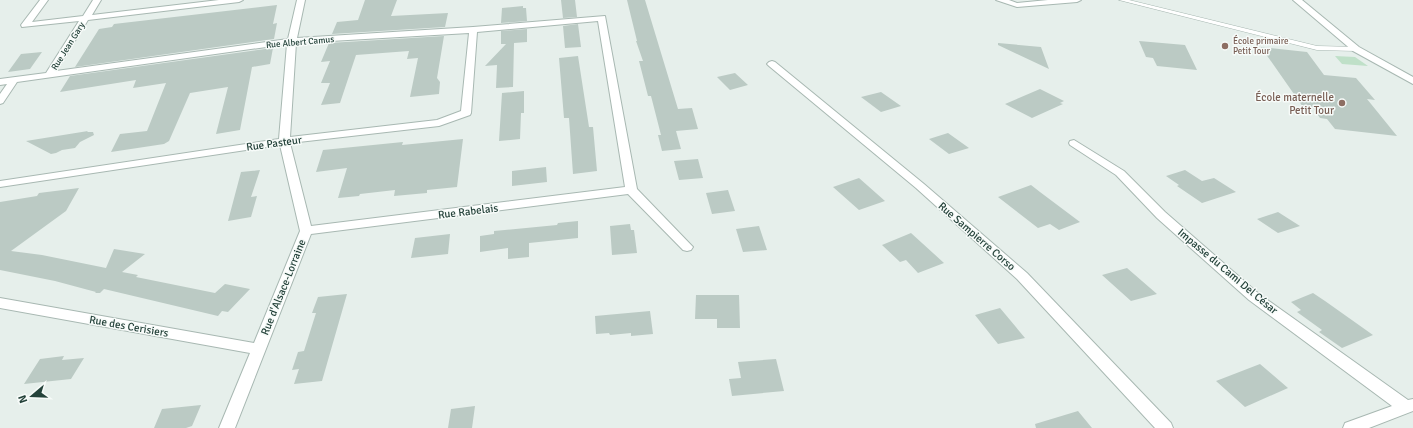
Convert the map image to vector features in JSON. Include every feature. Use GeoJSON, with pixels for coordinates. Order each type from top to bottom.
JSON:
{"type":"FeatureCollection","features":[{"type":"Feature","properties":{"kind":"street","name":"Rue Jean Gary"},"geometry":{"type":"LineString","coordinates":[[44,0],[25,25],[86,18]]}},
{"type":"Feature","properties":{"kind":"street","name":"Rue Jean Gary"},"geometry":{"type":"LineString","coordinates":[[50,74],[97,0]]}},
{"type":"Feature","properties":{"kind":"street"},"geometry":{"type":"LineString","coordinates":[[86,18],[239,0]]}},
{"type":"Feature","properties":{"kind":"street","name":"Rue d'Alsace-Lorraine"},"geometry":{"type":"LineString","coordinates":[[227,428],[306,231],[284,141],[292,41],[301,0]]}},
{"type":"Feature","properties":{"kind":"street"},"geometry":{"type":"LineString","coordinates":[[1000,0],[1017,5],[1077,0]]}},
{"type":"Feature","properties":{"kind":"street"},"geometry":{"type":"LineString","coordinates":[[1297,0],[1356,49],[1413,81]]}},
{"type":"Feature","properties":{"kind":"street","name":"Rue Albert Camus"},"geometry":{"type":"LineString","coordinates":[[0,82],[292,41],[473,30],[602,18],[631,190]]}},
{"type":"Feature","properties":{"kind":"street","name":"Rue Pasteur"},"geometry":{"type":"LineString","coordinates":[[0,184],[284,141],[439,122],[466,112],[473,30]]}},
{"type":"Feature","properties":{"kind":"street","name":"Rue Sampierre Corso"},"geometry":{"type":"LineString","coordinates":[[772,64],[920,186],[1022,276],[1165,428]]}},
{"type":"Feature","properties":{"kind":"street"},"geometry":{"type":"LineString","coordinates":[[0,100],[14,80]]}},
{"type":"Feature","properties":{"kind":"street","name":"Impasse du Cami Del César"},"geometry":{"type":"LineString","coordinates":[[1074,143],[1120,173],[1161,215],[1254,297],[1410,406]]}},
{"type":"Feature","properties":{"kind":"street"},"geometry":{"type":"LineString","coordinates":[[631,190],[687,247]]}},
{"type":"Feature","properties":{"kind":"street","name":"Rue Rabelais"},"geometry":{"type":"LineString","coordinates":[[306,231],[631,190]]}},
{"type":"Feature","properties":{"kind":"street","name":"Rue des Cerisiers"},"geometry":{"type":"LineString","coordinates":[[0,303],[258,349]]}},
{"type":"Feature","properties":{"kind":"street"},"geometry":{"type":"LineString","coordinates":[[1352,428],[1410,406]]}},
{"type":"Feature","properties":{"kind":"lane"},"geometry":{"type":"LineString","coordinates":[[1122,0],[1317,48],[1356,49]]}},
{"type":"Feature","properties":{"kind":"green space"},"geometry":{"type":"Polygon","coordinates":[[[1335,56],[1355,57],[1368,66],[1342,64],[1335,56]]]}},
{"type":"Feature","properties":{"kind":"building"},"geometry":{"type":"Polygon","coordinates":[[[365,0],[397,0],[391,16],[448,13],[445,27],[332,34],[337,22],[358,20],[365,0]]]}},
{"type":"Feature","properties":{"kind":"building"},"geometry":{"type":"Polygon","coordinates":[[[561,0],[575,0],[577,17],[563,18],[561,0]]]}},
{"type":"Feature","properties":{"kind":"building"},"geometry":{"type":"Polygon","coordinates":[[[627,0],[645,0],[678,109],[692,108],[698,129],[676,131],[681,149],[662,151],[658,135],[661,135],[651,96],[648,96],[639,61],[643,61],[636,41],[627,0]]]}},
{"type":"Feature","properties":{"kind":"building"},"geometry":{"type":"Polygon","coordinates":[[[277,5],[273,24],[277,23],[274,39],[75,67],[99,29],[112,27],[114,24],[277,5]]]}},
{"type":"Feature","properties":{"kind":"building"},"geometry":{"type":"Polygon","coordinates":[[[523,6],[523,8],[526,8],[527,21],[501,23],[502,8],[523,6]]]}},
{"type":"Feature","properties":{"kind":"building"},"geometry":{"type":"Polygon","coordinates":[[[578,24],[581,47],[565,48],[563,26],[578,24]]]}},
{"type":"Feature","properties":{"kind":"building"},"geometry":{"type":"Polygon","coordinates":[[[527,29],[527,42],[514,43],[513,87],[496,88],[497,65],[485,66],[506,44],[501,44],[501,31],[527,29]]]}},
{"type":"Feature","properties":{"kind":"building"},"geometry":{"type":"Polygon","coordinates":[[[444,36],[437,78],[440,82],[439,94],[410,97],[418,58],[407,59],[409,51],[356,55],[340,103],[321,105],[330,83],[321,83],[330,61],[321,62],[329,43],[444,36]]]}},
{"type":"Feature","properties":{"kind":"building"},"geometry":{"type":"Polygon","coordinates":[[[1139,41],[1185,45],[1197,70],[1157,66],[1153,58],[1146,57],[1139,41]]]}},
{"type":"Feature","properties":{"kind":"building"},"geometry":{"type":"Polygon","coordinates":[[[998,43],[1041,47],[1049,69],[998,45],[998,43]]]}},
{"type":"Feature","properties":{"kind":"building"},"geometry":{"type":"Polygon","coordinates":[[[1261,47],[1307,52],[1324,75],[1356,78],[1375,100],[1367,99],[1397,136],[1335,129],[1327,119],[1320,118],[1313,108],[1303,107],[1261,47]]]}},
{"type":"Feature","properties":{"kind":"building"},"geometry":{"type":"Polygon","coordinates":[[[273,48],[270,64],[252,67],[240,130],[216,134],[228,87],[190,93],[169,141],[164,144],[111,152],[120,134],[147,131],[166,83],[133,88],[136,80],[60,92],[70,76],[273,48]]]}},
{"type":"Feature","properties":{"kind":"building"},"geometry":{"type":"Polygon","coordinates":[[[42,52],[30,69],[8,72],[21,54],[42,52]]]}},
{"type":"Feature","properties":{"kind":"building"},"geometry":{"type":"Polygon","coordinates":[[[578,56],[589,127],[593,127],[597,171],[573,174],[569,118],[564,118],[559,58],[578,56]]]}},
{"type":"Feature","properties":{"kind":"building"},"geometry":{"type":"Polygon","coordinates":[[[735,73],[748,85],[730,90],[717,77],[735,73]]]}},
{"type":"Feature","properties":{"kind":"building"},"geometry":{"type":"Polygon","coordinates":[[[1040,89],[1064,101],[1060,103],[1063,104],[1032,118],[1005,104],[1040,89]]]}},
{"type":"Feature","properties":{"kind":"building"},"geometry":{"type":"Polygon","coordinates":[[[524,91],[524,113],[521,113],[520,139],[499,141],[502,93],[524,91]]]}},
{"type":"Feature","properties":{"kind":"building"},"geometry":{"type":"Polygon","coordinates":[[[881,92],[901,106],[881,112],[861,97],[881,92]]]}},
{"type":"Feature","properties":{"kind":"building"},"geometry":{"type":"Polygon","coordinates":[[[88,131],[87,132],[93,132],[94,135],[80,142],[75,148],[62,150],[51,154],[26,141],[88,131]]]}},
{"type":"Feature","properties":{"kind":"building"},"geometry":{"type":"Polygon","coordinates":[[[948,133],[969,148],[949,154],[929,139],[948,133]]]}},
{"type":"Feature","properties":{"kind":"building"},"geometry":{"type":"Polygon","coordinates":[[[463,139],[457,187],[427,190],[427,193],[394,196],[395,190],[338,198],[347,168],[316,172],[323,150],[403,142],[402,145],[463,139]]]}},
{"type":"Feature","properties":{"kind":"building"},"geometry":{"type":"Polygon","coordinates":[[[698,159],[703,178],[679,180],[674,161],[698,159]]]}},
{"type":"Feature","properties":{"kind":"building"},"geometry":{"type":"Polygon","coordinates":[[[546,167],[547,182],[512,186],[512,171],[546,167]]]}},
{"type":"Feature","properties":{"kind":"building"},"geometry":{"type":"Polygon","coordinates":[[[260,170],[251,197],[257,196],[251,217],[228,221],[241,172],[260,170]]]}},
{"type":"Feature","properties":{"kind":"building"},"geometry":{"type":"Polygon","coordinates":[[[1185,170],[1202,181],[1214,178],[1236,192],[1202,203],[1177,186],[1179,185],[1166,176],[1185,170]]]}},
{"type":"Feature","properties":{"kind":"building"},"geometry":{"type":"Polygon","coordinates":[[[859,178],[885,201],[859,210],[833,187],[859,178]]]}},
{"type":"Feature","properties":{"kind":"building"},"geometry":{"type":"Polygon","coordinates":[[[1031,185],[1080,222],[1059,230],[1050,224],[1038,228],[998,197],[1031,185]]]}},
{"type":"Feature","properties":{"kind":"building"},"geometry":{"type":"Polygon","coordinates":[[[79,188],[66,211],[11,251],[42,255],[106,268],[114,249],[145,254],[122,272],[138,275],[136,277],[215,293],[225,284],[250,289],[228,312],[222,311],[218,316],[104,289],[100,293],[95,293],[96,292],[55,281],[0,270],[0,202],[37,196],[39,193],[79,188]]]}},
{"type":"Feature","properties":{"kind":"building"},"geometry":{"type":"Polygon","coordinates":[[[728,190],[735,211],[712,214],[706,193],[728,190]]]}},
{"type":"Feature","properties":{"kind":"building"},"geometry":{"type":"Polygon","coordinates":[[[1278,212],[1300,226],[1278,233],[1257,219],[1278,212]]]}},
{"type":"Feature","properties":{"kind":"building"},"geometry":{"type":"Polygon","coordinates":[[[578,221],[578,238],[529,243],[529,257],[508,259],[508,248],[480,252],[480,236],[494,234],[494,231],[557,225],[558,223],[578,221]]]}},
{"type":"Feature","properties":{"kind":"building"},"geometry":{"type":"Polygon","coordinates":[[[630,224],[631,230],[634,230],[637,253],[612,255],[610,226],[630,224]]]}},
{"type":"Feature","properties":{"kind":"building"},"geometry":{"type":"Polygon","coordinates":[[[759,226],[767,250],[743,252],[736,229],[759,226]]]}},
{"type":"Feature","properties":{"kind":"building"},"geometry":{"type":"Polygon","coordinates":[[[911,233],[944,263],[918,273],[906,260],[900,262],[882,245],[911,233]]]}},
{"type":"Feature","properties":{"kind":"building"},"geometry":{"type":"Polygon","coordinates":[[[450,234],[448,254],[411,258],[415,238],[450,234]]]}},
{"type":"Feature","properties":{"kind":"building"},"geometry":{"type":"Polygon","coordinates":[[[1127,268],[1157,294],[1131,301],[1102,275],[1127,268]]]}},
{"type":"Feature","properties":{"kind":"building"},"geometry":{"type":"Polygon","coordinates":[[[1313,293],[1373,335],[1342,348],[1319,332],[1322,330],[1297,312],[1301,310],[1291,302],[1313,293]]]}},
{"type":"Feature","properties":{"kind":"building"},"geometry":{"type":"Polygon","coordinates":[[[347,294],[322,381],[294,384],[299,369],[292,370],[298,352],[304,351],[316,313],[312,313],[318,297],[347,294]]]}},
{"type":"Feature","properties":{"kind":"building"},"geometry":{"type":"Polygon","coordinates":[[[696,295],[739,295],[740,328],[717,328],[717,319],[695,319],[696,295]]]}},
{"type":"Feature","properties":{"kind":"building"},"geometry":{"type":"Polygon","coordinates":[[[1000,308],[1025,338],[998,344],[975,315],[1000,308]]]}},
{"type":"Feature","properties":{"kind":"building"},"geometry":{"type":"Polygon","coordinates":[[[650,311],[653,334],[631,336],[631,333],[610,335],[609,333],[596,334],[595,316],[650,311]]]}},
{"type":"Feature","properties":{"kind":"building"},"geometry":{"type":"Polygon","coordinates":[[[64,356],[62,360],[84,358],[71,379],[24,384],[40,359],[64,356]]]}},
{"type":"Feature","properties":{"kind":"building"},"geometry":{"type":"Polygon","coordinates":[[[776,359],[784,391],[732,396],[729,379],[741,378],[738,362],[776,359]]]}},
{"type":"Feature","properties":{"kind":"building"},"geometry":{"type":"Polygon","coordinates":[[[1260,364],[1288,388],[1245,407],[1216,381],[1260,364]]]}},
{"type":"Feature","properties":{"kind":"building"},"geometry":{"type":"Polygon","coordinates":[[[201,405],[192,426],[186,428],[154,428],[162,409],[201,405]]]}},
{"type":"Feature","properties":{"kind":"building"},"geometry":{"type":"Polygon","coordinates":[[[475,406],[472,428],[448,428],[451,409],[475,406]]]}},
{"type":"Feature","properties":{"kind":"building"},"geometry":{"type":"Polygon","coordinates":[[[1078,411],[1092,428],[1036,428],[1035,424],[1078,411]]]}},
{"type":"Feature","properties":{"kind":"place","name":"École primaire Petit Tour"},"geometry":{"type":"Point","coordinates":[1225,46]}},
{"type":"Feature","properties":{"kind":"place","name":"École maternelle Petit Tour"},"geometry":{"type":"Point","coordinates":[1342,103]}}]}
